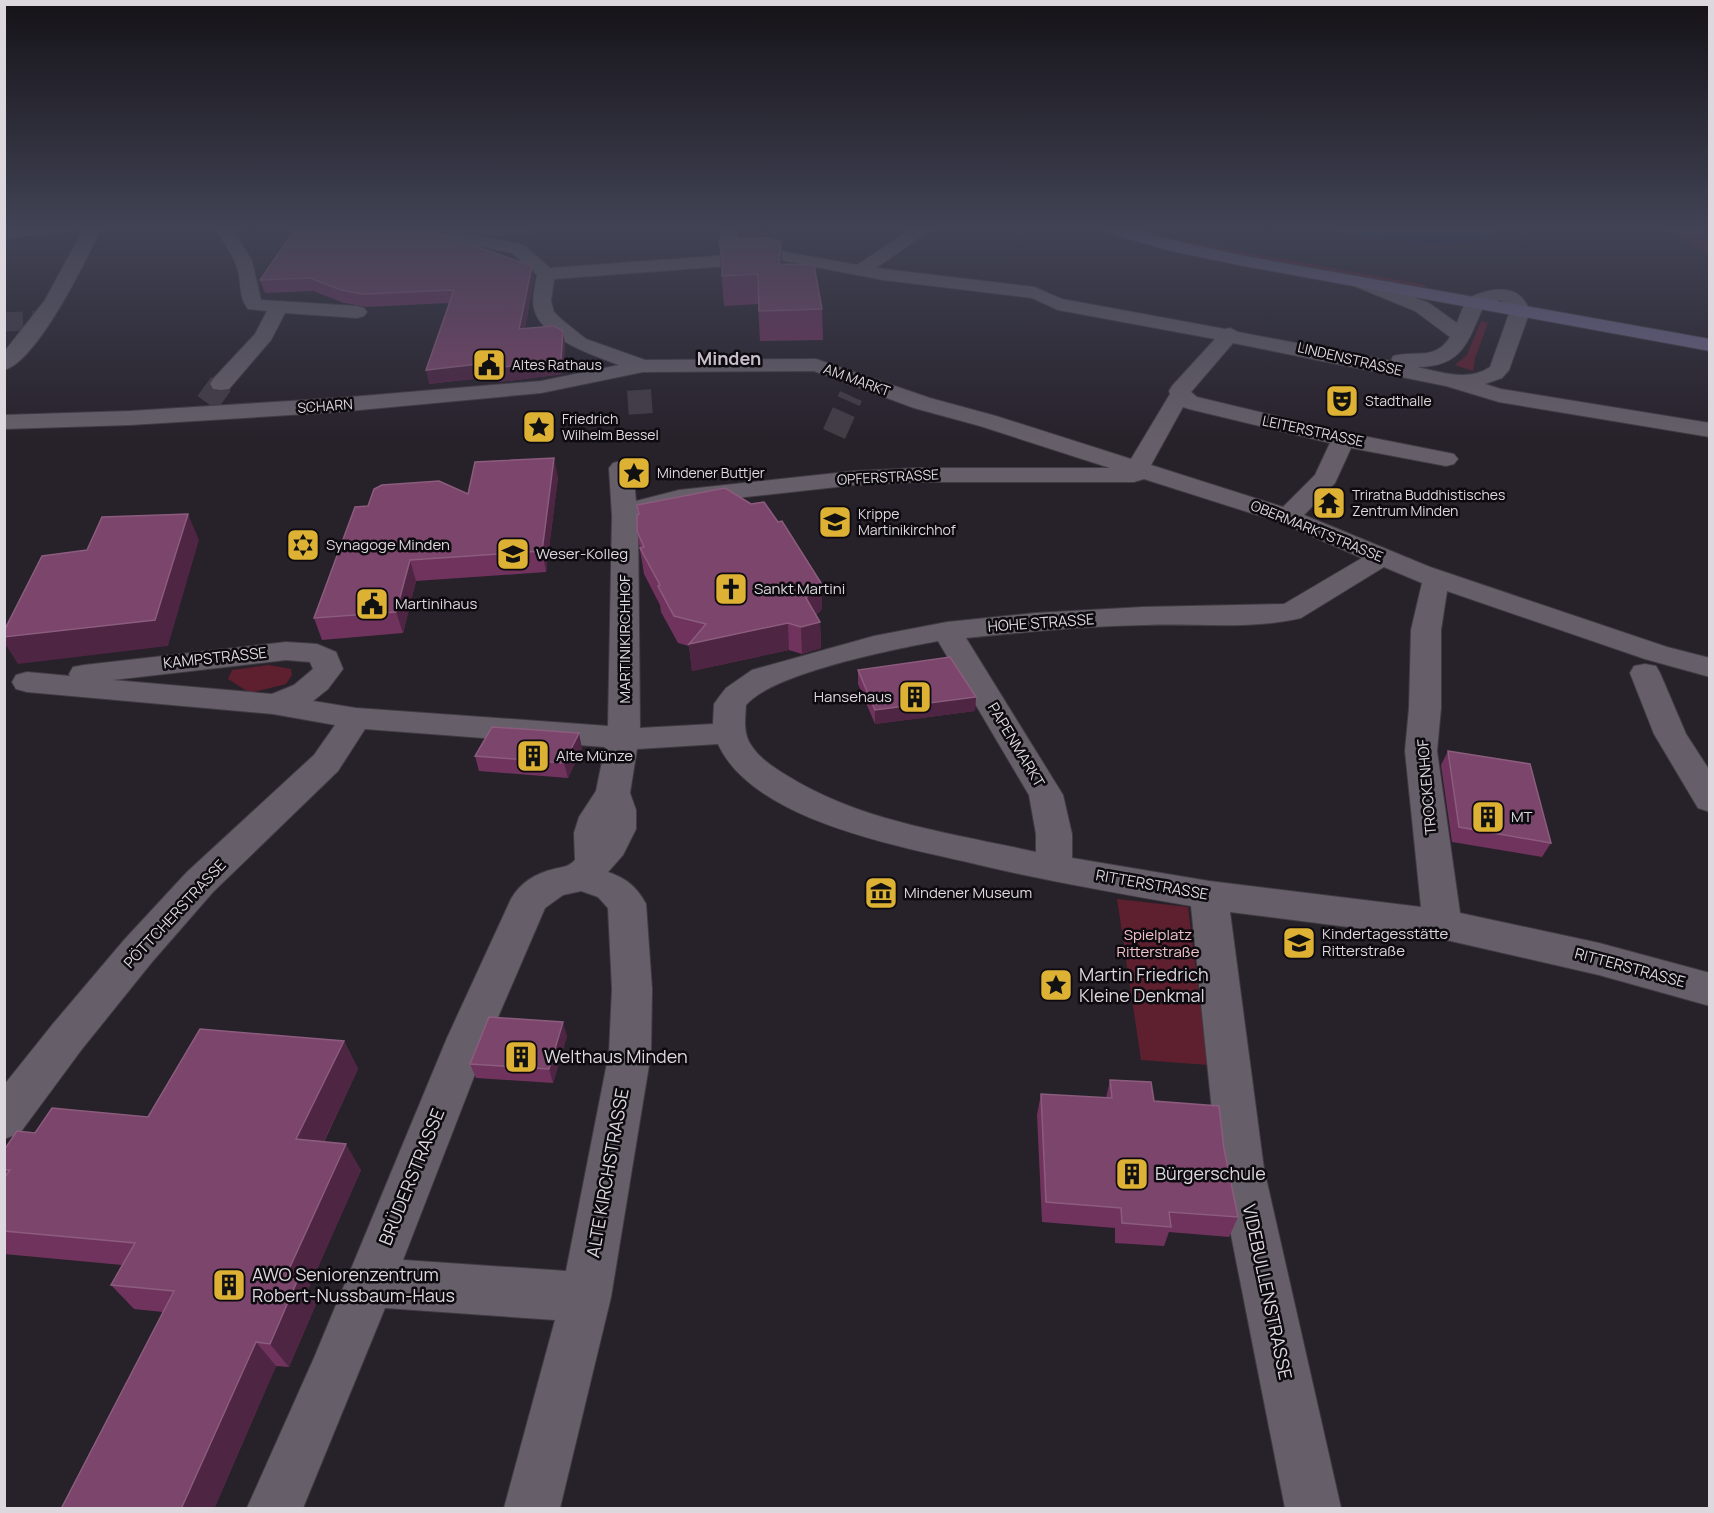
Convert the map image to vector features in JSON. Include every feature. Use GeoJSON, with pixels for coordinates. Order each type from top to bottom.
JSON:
{"type":"FeatureCollection","features":[{"type":"Feature","properties":{"kind":"main road"},"geometry":{"type":"LineString","coordinates":[[1451,299],[1710,345]]}},
{"type":"Feature","properties":{"kind":"main road"},"geometry":{"type":"LineString","coordinates":[[1531,299],[1710,330]]}},
{"type":"Feature","properties":{"kind":"street"},"geometry":{"type":"LineString","coordinates":[[4,364],[30,336],[54,299]]}},
{"type":"Feature","properties":{"kind":"street"},"geometry":{"type":"LineString","coordinates":[[250,299],[255,305],[278,308],[357,312]]}},
{"type":"Feature","properties":{"kind":"street","name":"AM MARKT"},"geometry":{"type":"LineString","coordinates":[[542,299],[545,314],[579,343],[643,366],[816,365],[922,403]]}},
{"type":"Feature","properties":{"kind":"street","name":"LINDENSTRASSE"},"geometry":{"type":"LineString","coordinates":[[1043,299],[1154,323],[1240,333],[1414,362],[1428,361],[1445,355],[1456,347],[1475,303]]}},
{"type":"Feature","properties":{"kind":"street"},"geometry":{"type":"LineString","coordinates":[[1401,299],[1422,307],[1462,336]]}},
{"type":"Feature","properties":{"kind":"street"},"geometry":{"type":"LineString","coordinates":[[1475,303],[1482,299]]}},
{"type":"Feature","properties":{"kind":"street"},"geometry":{"type":"LineString","coordinates":[[1492,376],[1502,362],[1520,311],[1517,303],[1511,299]]}},
{"type":"Feature","properties":{"kind":"street"},"geometry":{"type":"LineString","coordinates":[[221,384],[264,336],[278,308]]}},
{"type":"Feature","properties":{"kind":"street"},"geometry":{"type":"LineString","coordinates":[[1147,471],[1176,400],[1182,397],[1180,391],[1183,386],[1240,333]]}},
{"type":"Feature","properties":{"kind":"street","name":"LINDENSTRASSE"},"geometry":{"type":"LineString","coordinates":[[1240,333],[1451,381],[1499,395],[1710,430]]}},
{"type":"Feature","properties":{"kind":"street","name":"LINDENSTRASSE"},"geometry":{"type":"LineString","coordinates":[[1414,362],[1451,381],[1475,380],[1492,376],[1531,396],[1559,404]]}},
{"type":"Feature","properties":{"kind":"street","name":"SCHARN"},"geometry":{"type":"LineString","coordinates":[[4,422],[204,409],[540,394],[643,366]]}},
{"type":"Feature","properties":{"kind":"street","name":"LEITERSTRASSE"},"geometry":{"type":"LineString","coordinates":[[1182,397],[1201,406],[1343,439],[1446,459]]}},
{"type":"Feature","properties":{"kind":"street","name":"OBERMARKTSTRASSE"},"geometry":{"type":"LineString","coordinates":[[922,403],[988,421],[1288,517],[1437,579],[1710,668]]}},
{"type":"Feature","properties":{"kind":"street"},"geometry":{"type":"LineString","coordinates":[[1288,517],[1326,478],[1343,439]]}},
{"type":"Feature","properties":{"kind":"street","name":"MARTINIKIRCHHOF"},"geometry":{"type":"LineString","coordinates":[[621,468],[625,516],[623,738]]}},
{"type":"Feature","properties":{"kind":"street","name":"OPFERSTRASSE"},"geometry":{"type":"LineString","coordinates":[[625,516],[679,497],[855,478],[928,474],[1112,476],[1147,471]]}},
{"type":"Feature","properties":{"kind":"street","name":"HOHE STRASSE"},"geometry":{"type":"LineString","coordinates":[[729,734],[730,704],[737,694],[763,677],[884,642],[947,631],[1035,622],[1291,612],[1382,557]]}},
{"type":"Feature","properties":{"kind":"street","name":"TROCKENHOF"},"geometry":{"type":"LineString","coordinates":[[1437,579],[1430,602],[1426,630],[1425,708],[1421,751],[1442,924]]}},
{"type":"Feature","properties":{"kind":"street","name":"PAPENMARKT"},"geometry":{"type":"LineString","coordinates":[[947,631],[1046,795],[1054,834],[1054,868]]}},
{"type":"Feature","properties":{"kind":"street","name":"KAMPSTRASSE"},"geometry":{"type":"LineString","coordinates":[[16,684],[228,656],[286,651],[317,653],[325,658],[328,669],[322,679],[311,689],[273,704]]}},
{"type":"Feature","properties":{"kind":"street"},"geometry":{"type":"LineString","coordinates":[[1645,673],[1670,734],[1710,800]]}},
{"type":"Feature","properties":{"kind":"street","name":"KAMPSTRASSE"},"geometry":{"type":"LineString","coordinates":[[16,684],[273,704],[356,718],[529,729],[623,738]]}},
{"type":"Feature","properties":{"kind":"street","name":"PÖTTCHERSTRASSE"},"geometry":{"type":"LineString","coordinates":[[4,1119],[67,1037],[138,951],[200,882],[326,763],[356,718]]}},
{"type":"Feature","properties":{"kind":"street"},"geometry":{"type":"LineString","coordinates":[[588,869],[592,827],[601,808],[613,793],[623,738],[729,734]]}},
{"type":"Feature","properties":{"kind":"street","name":"RITTERSTRASSE"},"geometry":{"type":"LineString","coordinates":[[729,734],[738,752],[757,771],[785,790],[831,813],[878,829],[1054,868],[1209,895],[1442,924],[1599,959],[1710,990]]}},
{"type":"Feature","properties":{"kind":"street","name":"BRÜDERSTRASSE"},"geometry":{"type":"LineString","coordinates":[[275,1509],[370,1282],[468,1038],[530,899],[552,883],[588,869]]}},
{"type":"Feature","properties":{"kind":"street","name":"ALTE KIRCHSTRASSE"},"geometry":{"type":"LineString","coordinates":[[532,1509],[586,1297],[630,1053],[632,989],[627,904],[611,887],[588,869]]}},
{"type":"Feature","properties":{"kind":"street","name":"VIDEBULLENSTRASSE"},"geometry":{"type":"LineString","coordinates":[[1209,895],[1241,1169],[1313,1509]]}},
{"type":"Feature","properties":{"kind":"street"},"geometry":{"type":"LineString","coordinates":[[370,1282],[586,1297]]}},
{"type":"Feature","properties":{"kind":"green space"},"geometry":{"type":"Polygon","coordinates":[[[1481,321],[1488,323],[1475,358],[1473,371],[1455,365],[1467,355],[1481,321]]]}},
{"type":"Feature","properties":{"kind":"green space"},"geometry":{"type":"Polygon","coordinates":[[[269,665],[291,669],[292,675],[286,684],[250,693],[228,679],[232,670],[269,665]]]}},
{"type":"Feature","properties":{"kind":"green space","name":"Spielplatz Ritterstraße"},"geometry":{"type":"Polygon","coordinates":[[[1117,899],[1188,907],[1208,1065],[1141,1060],[1117,899]]]}},
{"type":"Feature","properties":{"kind":"building"},"geometry":{"type":"Polygon","coordinates":[[[451,299],[525,299],[519,329],[554,326],[563,331],[561,360],[496,368],[496,362],[426,370],[451,299]]]}},
{"type":"Feature","properties":{"kind":"building"},"geometry":{"type":"Polygon","coordinates":[[[759,299],[820,299],[822,309],[759,311],[759,299]]]}},
{"type":"Feature","properties":{"kind":"building"},"geometry":{"type":"Polygon","coordinates":[[[554,458],[542,551],[410,560],[396,612],[314,618],[355,507],[368,506],[374,489],[382,485],[439,481],[468,494],[475,462],[554,458]]]}},
{"type":"Feature","properties":{"kind":"building","name":"Sankt Martini"},"geometry":{"type":"Polygon","coordinates":[[[725,488],[751,504],[764,502],[778,522],[782,521],[821,583],[806,598],[820,622],[801,627],[788,623],[689,644],[706,624],[674,616],[640,548],[644,547],[637,531],[637,515],[639,514],[637,505],[725,488]]]}},
{"type":"Feature","properties":{"kind":"building"},"geometry":{"type":"Polygon","coordinates":[[[188,514],[155,620],[4,637],[4,631],[42,556],[87,550],[102,517],[188,514]]]}},
{"type":"Feature","properties":{"kind":"building","name":"Hansehaus"},"geometry":{"type":"Polygon","coordinates":[[[950,657],[976,697],[875,710],[858,670],[950,657]]]}},
{"type":"Feature","properties":{"kind":"building"},"geometry":{"type":"Polygon","coordinates":[[[492,727],[579,733],[564,763],[475,756],[492,727]]]}},
{"type":"Feature","properties":{"kind":"building","name":"MT"},"geometry":{"type":"Polygon","coordinates":[[[1448,751],[1530,764],[1551,843],[1459,827],[1448,751]]]}},
{"type":"Feature","properties":{"kind":"building","name":"Welthaus Minden"},"geometry":{"type":"Polygon","coordinates":[[[489,1017],[563,1022],[549,1069],[470,1064],[489,1017]]]}},
{"type":"Feature","properties":{"kind":"building","name":"AWO Seniorenzentrum Robert-Nussbaum-Haus"},"geometry":{"type":"Polygon","coordinates":[[[200,1029],[344,1041],[296,1139],[346,1144],[285,1278],[298,1279],[270,1344],[256,1342],[181,1509],[61,1509],[174,1291],[111,1285],[135,1243],[4,1231],[4,1178],[10,1170],[4,1170],[4,1150],[17,1131],[35,1133],[52,1108],[148,1117],[200,1029]]]}},
{"type":"Feature","properties":{"kind":"building","name":"Bürgerschule"},"geometry":{"type":"Polygon","coordinates":[[[1110,1080],[1151,1082],[1154,1101],[1219,1106],[1224,1149],[1238,1217],[1169,1212],[1171,1227],[1122,1223],[1121,1208],[1046,1202],[1041,1094],[1112,1098],[1110,1080]]]}},
{"type":"Feature","properties":{"kind":"tunnel"},"geometry":{"type":"LineString","coordinates":[[4,322],[40,320]]}},
{"type":"Feature","properties":{"kind":"tunnel"},"geometry":{"type":"LineString","coordinates":[[207,403],[221,384]]}},
{"type":"Feature","properties":{"kind":"tunnel"},"geometry":{"type":"LineString","coordinates":[[639,390],[641,418]]}},
{"type":"Feature","properties":{"kind":"tunnel"},"geometry":{"type":"LineString","coordinates":[[834,434],[851,396]]}},
{"type":"Feature","properties":{"kind":"place","name":"Altes Rathaus"},"geometry":{"type":"Point","coordinates":[489,365]}},
{"type":"Feature","properties":{"kind":"place","name":"Stadthalle"},"geometry":{"type":"Point","coordinates":[1342,401]}},
{"type":"Feature","properties":{"kind":"place","name":"Friedrich Wilhelm Bessel"},"geometry":{"type":"Point","coordinates":[539,427]}},
{"type":"Feature","properties":{"kind":"place","name":"Mindener Buttjer"},"geometry":{"type":"Point","coordinates":[634,473]}},
{"type":"Feature","properties":{"kind":"place","name":"Triratna Buddhistisches Zentrum Minden"},"geometry":{"type":"Point","coordinates":[1329,503]}},
{"type":"Feature","properties":{"kind":"place","name":"Krippe Martinikirchhof"},"geometry":{"type":"Point","coordinates":[835,522]}},
{"type":"Feature","properties":{"kind":"place","name":"Synagoge Minden"},"geometry":{"type":"Point","coordinates":[303,545]}},
{"type":"Feature","properties":{"kind":"place","name":"Weser-Kolleg"},"geometry":{"type":"Point","coordinates":[513,554]}},
{"type":"Feature","properties":{"kind":"place","name":"Sankt Martini"},"geometry":{"type":"Point","coordinates":[731,589]}},
{"type":"Feature","properties":{"kind":"place","name":"Martinihaus"},"geometry":{"type":"Point","coordinates":[372,604]}},
{"type":"Feature","properties":{"kind":"place","name":"Hansehaus"},"geometry":{"type":"Point","coordinates":[915,697]}},
{"type":"Feature","properties":{"kind":"place","name":"Alte Münze"},"geometry":{"type":"Point","coordinates":[533,756]}},
{"type":"Feature","properties":{"kind":"place","name":"MT"},"geometry":{"type":"Point","coordinates":[1488,817]}},
{"type":"Feature","properties":{"kind":"place","name":"Mindener Museum"},"geometry":{"type":"Point","coordinates":[881,893]}},
{"type":"Feature","properties":{"kind":"place","name":"Kindertagesstätte Ritterstraße"},"geometry":{"type":"Point","coordinates":[1299,943]}},
{"type":"Feature","properties":{"kind":"place","name":"Martin Friedrich Kleine Denkmal"},"geometry":{"type":"Point","coordinates":[1056,985]}},
{"type":"Feature","properties":{"kind":"place","name":"Welthaus Minden"},"geometry":{"type":"Point","coordinates":[521,1057]}},
{"type":"Feature","properties":{"kind":"place","name":"Bürgerschule"},"geometry":{"type":"Point","coordinates":[1132,1174]}},
{"type":"Feature","properties":{"kind":"place","name":"AWO Seniorenzentrum Robert-Nussbaum-Haus"},"geometry":{"type":"Point","coordinates":[229,1285]}},
{"type":"Feature","properties":{"kind":"district","name":"Minden"},"geometry":{"type":"Point","coordinates":[729,359]}}]}
